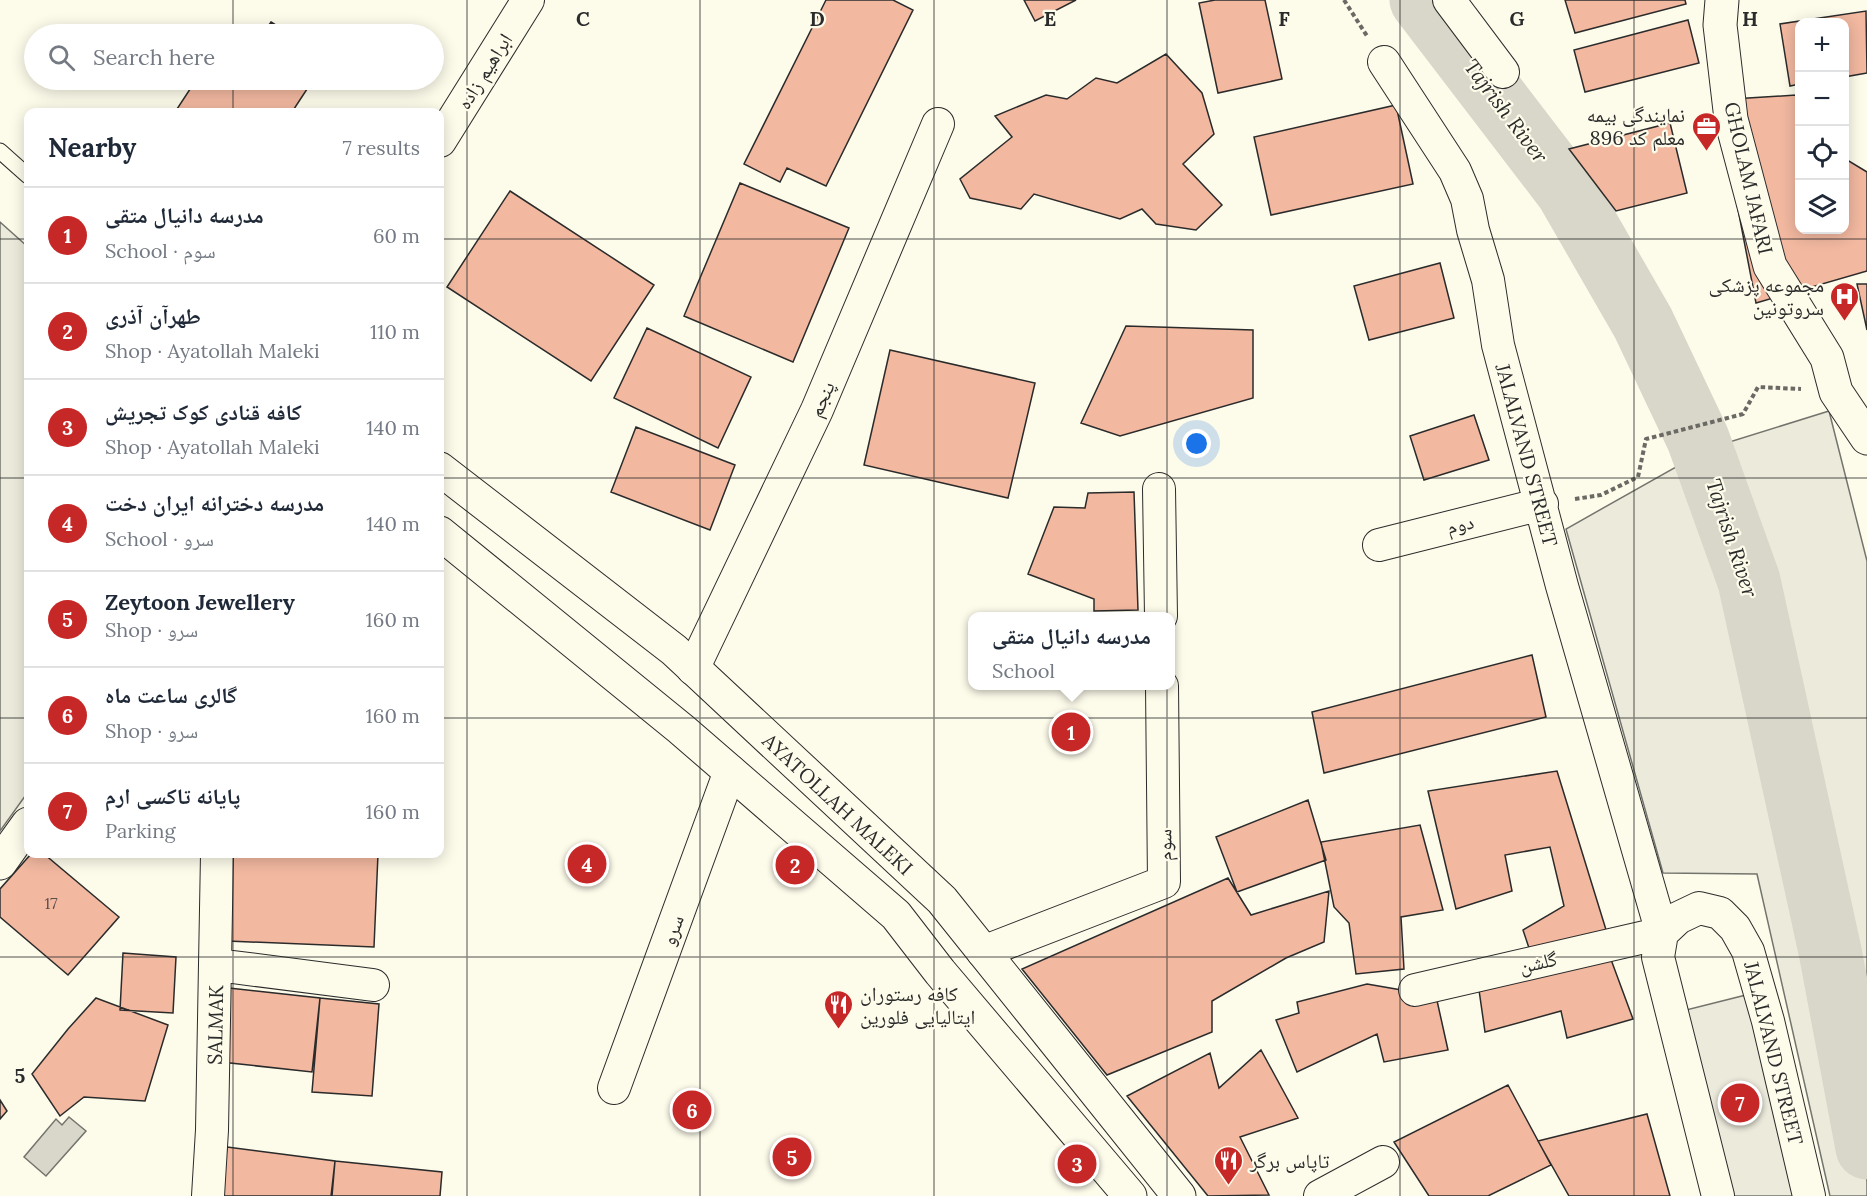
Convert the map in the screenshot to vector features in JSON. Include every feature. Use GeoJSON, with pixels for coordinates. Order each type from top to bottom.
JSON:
{"type":"FeatureCollection","features":[{"type":"Feature","properties":{"kind":"street","name":"ابراهیم زاده"},"geometry":{"type":"LineString","coordinates":[[444,135],[528,0]]}},
{"type":"Feature","properties":{"kind":"street","name":"GHOLAM JAFARI"},"geometry":{"type":"LineString","coordinates":[[1722,0],[1720,25],[1731,119],[1770,266],[1827,358],[1836,392],[1867,438]]}},
{"type":"Feature","properties":{"kind":"street"},"geometry":{"type":"LineString","coordinates":[[1453,2],[1503,72]]}},
{"type":"Feature","properties":{"kind":"street","name":"JALALVAND STREET"},"geometry":{"type":"LineString","coordinates":[[1384,62],[1455,171],[1467,199],[1473,230],[1488,280],[1498,345],[1562,586],[1662,933],[1658,957],[1718,1196]]}},
{"type":"Feature","properties":{"kind":"street","name":"پنجم"},"geometry":{"type":"LineString","coordinates":[[693,669],[817,410],[938,124]]}},
{"type":"Feature","properties":{"kind":"street","name":"AYATOLLAH MALEKI"},"geometry":{"type":"LineString","coordinates":[[444,472],[674,650],[942,900],[1179,1196]]}},
{"type":"Feature","properties":{"kind":"street"},"geometry":{"type":"LineString","coordinates":[[1159,489],[1161,612]]}},
{"type":"Feature","properties":{"kind":"street","name":"دوم"},"geometry":{"type":"LineString","coordinates":[[1379,545],[1542,504]]}},
{"type":"Feature","properties":{"kind":"street"},"geometry":{"type":"LineString","coordinates":[[444,535],[681,729],[896,915],[940,972],[1130,1196]]}},
{"type":"Feature","properties":{"kind":"street","name":"سوم"},"geometry":{"type":"LineString","coordinates":[[983,952],[1164,882],[1161,690]]}},
{"type":"Feature","properties":{"kind":"street","name":"سرو"},"geometry":{"type":"LineString","coordinates":[[614,1088],[730,771]]}},
{"type":"Feature","properties":{"kind":"street"},"geometry":{"type":"LineString","coordinates":[[0,863],[24,830]]}},
{"type":"Feature","properties":{"kind":"street","name":"SALMAK"},"geometry":{"type":"LineString","coordinates":[[208,1196],[213,1130],[217,858]]}},
{"type":"Feature","properties":{"kind":"street","name":"JALALVAND STREET"},"geometry":{"type":"LineString","coordinates":[[1662,933],[1678,918],[1699,908],[1720,913],[1735,928],[1748,951],[1768,1021],[1809,1196]]}},
{"type":"Feature","properties":{"kind":"street","name":"گلشن"},"geometry":{"type":"LineString","coordinates":[[1415,990],[1662,933]]}},
{"type":"Feature","properties":{"kind":"street"},"geometry":{"type":"LineString","coordinates":[[216,965],[373,986]]}},
{"type":"Feature","properties":{"kind":"street"},"geometry":{"type":"LineString","coordinates":[[1320,1196],[1383,1162]]}},
{"type":"Feature","properties":{"kind":"lane"},"geometry":{"type":"LineString","coordinates":[[0,151],[24,172]]}},
{"type":"Feature","properties":{"kind":"path"},"geometry":{"type":"LineString","coordinates":[[1344,0],[1384,62]]}},
{"type":"Feature","properties":{"kind":"path"},"geometry":{"type":"LineString","coordinates":[[1542,504],[1601,495],[1638,477],[1646,439],[1743,414],[1758,387],[1836,392]]}},
{"type":"Feature","properties":{"kind":"shaded area"},"geometry":{"type":"Polygon","coordinates":[[[0,222],[24,243],[24,798],[0,831],[0,222]]]}},
{"type":"Feature","properties":{"kind":"shaded area"},"geometry":{"type":"Polygon","coordinates":[[[1829,411],[1867,561],[1867,1077],[1834,899],[1723,444],[1829,411]]]}},
{"type":"Feature","properties":{"kind":"shaded area"},"geometry":{"type":"Polygon","coordinates":[[[1683,463],[1726,570],[1867,1181],[1867,1196],[1830,1196],[1757,874],[1663,873],[1566,529],[1683,463]]]}},
{"type":"Feature","properties":{"kind":"shaded area"},"geometry":{"type":"Polygon","coordinates":[[[1746,995],[1794,1196],[1730,1196],[1686,1010],[1746,995]]]}},
{"type":"Feature","properties":{"kind":"shaded area"},"geometry":{"type":"Polygon","coordinates":[[[69,1117],[86,1131],[46,1176],[24,1157],[56,1119],[62,1125],[69,1117]]]}},
{"type":"Feature","properties":{"kind":"building"},"geometry":{"type":"Polygon","coordinates":[[[826,0],[893,0],[913,10],[826,186],[787,168],[780,182],[744,164],[826,0]]]}},
{"type":"Feature","properties":{"kind":"building"},"geometry":{"type":"Polygon","coordinates":[[[1024,0],[1076,0],[1035,21],[1024,0]]]}},
{"type":"Feature","properties":{"kind":"building"},"geometry":{"type":"Polygon","coordinates":[[[1215,0],[1265,0],[1282,79],[1218,93],[1199,3],[1215,0]]]}},
{"type":"Feature","properties":{"kind":"building"},"geometry":{"type":"Polygon","coordinates":[[[1565,0],[1685,0],[1686,4],[1575,33],[1565,0]]]}},
{"type":"Feature","properties":{"kind":"building"},"geometry":{"type":"Polygon","coordinates":[[[1866,11],[1867,73],[1849,76],[1849,18],[1820,18],[1866,11]]]}},
{"type":"Feature","properties":{"kind":"building"},"geometry":{"type":"Polygon","coordinates":[[[1688,20],[1699,63],[1585,92],[1574,50],[1688,20]]]}},
{"type":"Feature","properties":{"kind":"building"},"geometry":{"type":"Polygon","coordinates":[[[1795,22],[1795,85],[1790,86],[1780,24],[1795,22]]]}},
{"type":"Feature","properties":{"kind":"building"},"geometry":{"type":"Polygon","coordinates":[[[1166,54],[1202,93],[1214,134],[1183,164],[1222,205],[1196,230],[1156,224],[1142,209],[1120,219],[1034,194],[1021,209],[970,198],[960,179],[1012,137],[995,116],[1046,95],[1067,99],[1096,78],[1117,83],[1166,54]]]}},
{"type":"Feature","properties":{"kind":"building"},"geometry":{"type":"Polygon","coordinates":[[[189,90],[306,90],[295,108],[178,108],[189,90]]]}},
{"type":"Feature","properties":{"kind":"building"},"geometry":{"type":"Polygon","coordinates":[[[1795,95],[1795,234],[1849,234],[1849,161],[1867,172],[1867,271],[1756,303],[1717,100],[1795,95]]]}},
{"type":"Feature","properties":{"kind":"building"},"geometry":{"type":"Polygon","coordinates":[[[1396,105],[1413,184],[1271,215],[1254,137],[1396,105]]]}},
{"type":"Feature","properties":{"kind":"building"},"geometry":{"type":"Polygon","coordinates":[[[1670,123],[1687,193],[1616,211],[1569,149],[1670,123]]]}},
{"type":"Feature","properties":{"kind":"building"},"geometry":{"type":"Polygon","coordinates":[[[740,183],[849,228],[793,362],[684,316],[740,183]]]}},
{"type":"Feature","properties":{"kind":"building"},"geometry":{"type":"Polygon","coordinates":[[[510,191],[654,285],[591,381],[447,287],[510,191]]]}},
{"type":"Feature","properties":{"kind":"building"},"geometry":{"type":"Polygon","coordinates":[[[1440,263],[1454,318],[1369,340],[1354,286],[1440,263]]]}},
{"type":"Feature","properties":{"kind":"building"},"geometry":{"type":"Polygon","coordinates":[[[1857,284],[1867,284],[1867,330],[1857,284]]]}},
{"type":"Feature","properties":{"kind":"building"},"geometry":{"type":"Polygon","coordinates":[[[1126,326],[1253,330],[1253,398],[1120,436],[1081,423],[1126,326]]]}},
{"type":"Feature","properties":{"kind":"building"},"geometry":{"type":"Polygon","coordinates":[[[647,328],[751,377],[718,448],[614,398],[647,328]]]}},
{"type":"Feature","properties":{"kind":"building"},"geometry":{"type":"Polygon","coordinates":[[[890,350],[1035,383],[1008,498],[864,465],[890,350]]]}},
{"type":"Feature","properties":{"kind":"building"},"geometry":{"type":"Polygon","coordinates":[[[1474,415],[1489,460],[1424,480],[1410,436],[1474,415]]]}},
{"type":"Feature","properties":{"kind":"building"},"geometry":{"type":"Polygon","coordinates":[[[636,427],[735,465],[710,530],[611,492],[636,427]]]}},
{"type":"Feature","properties":{"kind":"building"},"geometry":{"type":"Polygon","coordinates":[[[1134,492],[1138,610],[1094,611],[1094,599],[1028,574],[1054,507],[1085,508],[1088,493],[1134,492]]]}},
{"type":"Feature","properties":{"kind":"building"},"geometry":{"type":"Polygon","coordinates":[[[1532,655],[1546,717],[1324,773],[1312,712],[1532,655]]]}},
{"type":"Feature","properties":{"kind":"building"},"geometry":{"type":"Polygon","coordinates":[[[1557,771],[1607,933],[1530,951],[1523,930],[1564,906],[1550,847],[1505,855],[1512,891],[1456,909],[1428,791],[1557,771]]]}},
{"type":"Feature","properties":{"kind":"building"},"geometry":{"type":"Polygon","coordinates":[[[1308,800],[1326,860],[1237,892],[1216,837],[1308,800]]]}},
{"type":"Feature","properties":{"kind":"building"},"geometry":{"type":"Polygon","coordinates":[[[1420,825],[1443,910],[1401,917],[1404,969],[1356,974],[1349,923],[1334,907],[1321,842],[1420,825]]]}},
{"type":"Feature","properties":{"kind":"building"},"geometry":{"type":"Polygon","coordinates":[[[27,858],[49,858],[119,917],[68,975],[0,917],[0,889],[27,858]]]}},
{"type":"Feature","properties":{"kind":"building"},"geometry":{"type":"Polygon","coordinates":[[[232,858],[378,858],[374,947],[228,941],[232,858]]]}},
{"type":"Feature","properties":{"kind":"building"},"geometry":{"type":"Polygon","coordinates":[[[1228,878],[1251,915],[1329,891],[1324,942],[1286,958],[1212,1001],[1212,1032],[1107,1075],[1022,969],[1228,878]]]}},
{"type":"Feature","properties":{"kind":"building"},"geometry":{"type":"Polygon","coordinates":[[[1606,946],[1633,1019],[1567,1038],[1561,1011],[1485,1032],[1478,983],[1606,946]]]}},
{"type":"Feature","properties":{"kind":"building"},"geometry":{"type":"Polygon","coordinates":[[[123,953],[176,957],[173,1013],[120,1010],[123,953]]]}},
{"type":"Feature","properties":{"kind":"building"},"geometry":{"type":"Polygon","coordinates":[[[1367,984],[1436,996],[1448,1050],[1384,1062],[1377,1034],[1297,1072],[1276,1020],[1299,1013],[1297,1002],[1367,984]]]}},
{"type":"Feature","properties":{"kind":"building"},"geometry":{"type":"Polygon","coordinates":[[[229,988],[320,998],[312,1072],[221,1062],[229,988]]]}},
{"type":"Feature","properties":{"kind":"building"},"geometry":{"type":"Polygon","coordinates":[[[96,998],[168,1025],[145,1101],[84,1097],[60,1116],[32,1074],[96,998]]]}},
{"type":"Feature","properties":{"kind":"building"},"geometry":{"type":"Polygon","coordinates":[[[320,998],[379,1004],[372,1096],[312,1092],[320,998]]]}},
{"type":"Feature","properties":{"kind":"building"},"geometry":{"type":"Polygon","coordinates":[[[1261,1050],[1298,1118],[1240,1137],[1269,1195],[1208,1196],[1127,1096],[1210,1053],[1219,1088],[1261,1050]]]}},
{"type":"Feature","properties":{"kind":"building"},"geometry":{"type":"Polygon","coordinates":[[[1508,1085],[1551,1165],[1488,1196],[1429,1196],[1394,1142],[1508,1085]]]}},
{"type":"Feature","properties":{"kind":"building"},"geometry":{"type":"Polygon","coordinates":[[[0,1100],[7,1111],[0,1119],[0,1100]]]}},
{"type":"Feature","properties":{"kind":"building"},"geometry":{"type":"Polygon","coordinates":[[[1647,1114],[1670,1196],[1569,1196],[1538,1141],[1647,1114]]]}},
{"type":"Feature","properties":{"kind":"building"},"geometry":{"type":"Polygon","coordinates":[[[227,1147],[335,1161],[331,1196],[221,1196],[227,1147]]]}},
{"type":"Feature","properties":{"kind":"building"},"geometry":{"type":"Polygon","coordinates":[[[335,1161],[442,1172],[440,1196],[332,1196],[335,1161]]]}},
{"type":"Feature","properties":{"kind":"waterway","name":"Tajrish River"},"geometry":{"type":"LineString","coordinates":[[1421,0],[1567,191],[1643,323],[1698,439],[1749,581],[1830,951],[1867,1148]]}},
{"type":"Feature","properties":{"kind":"place","name":"نمایندگی بیمه معلم کد 896"},"geometry":{"type":"Point","coordinates":[1706,152]}},
{"type":"Feature","properties":{"kind":"place","name":"مجموعه پزشکی سروتونین"},"geometry":{"type":"Point","coordinates":[1845,322]}},
{"type":"Feature","properties":{"kind":"place","name":"مدرسه دانیال متقی"},"geometry":{"type":"Point","coordinates":[1071,732]}},
{"type":"Feature","properties":{"kind":"place","name":"مدرسه دخترانه ایران دخت"},"geometry":{"type":"Point","coordinates":[587,864]}},
{"type":"Feature","properties":{"kind":"place","name":"طهرآن آذری"},"geometry":{"type":"Point","coordinates":[795,865]}},
{"type":"Feature","properties":{"kind":"place","name":"کافه رستوران ایتالیایی فلورین"},"geometry":{"type":"Point","coordinates":[839,1030]}},
{"type":"Feature","properties":{"kind":"place","name":"پایانه تاکسی ارم"},"geometry":{"type":"Point","coordinates":[1740,1103]}},
{"type":"Feature","properties":{"kind":"place","name":"گالری ساعت ماه"},"geometry":{"type":"Point","coordinates":[692,1110]}},
{"type":"Feature","properties":{"kind":"place","name":"Zeytoon Jewellery"},"geometry":{"type":"Point","coordinates":[792,1157]}},
{"type":"Feature","properties":{"kind":"place","name":"کافه قنادی کوک تجریش"},"geometry":{"type":"Point","coordinates":[1077,1164]}},
{"type":"Feature","properties":{"kind":"place","name":"تاپاس برگر"},"geometry":{"type":"Point","coordinates":[1229,1186]}}]}
